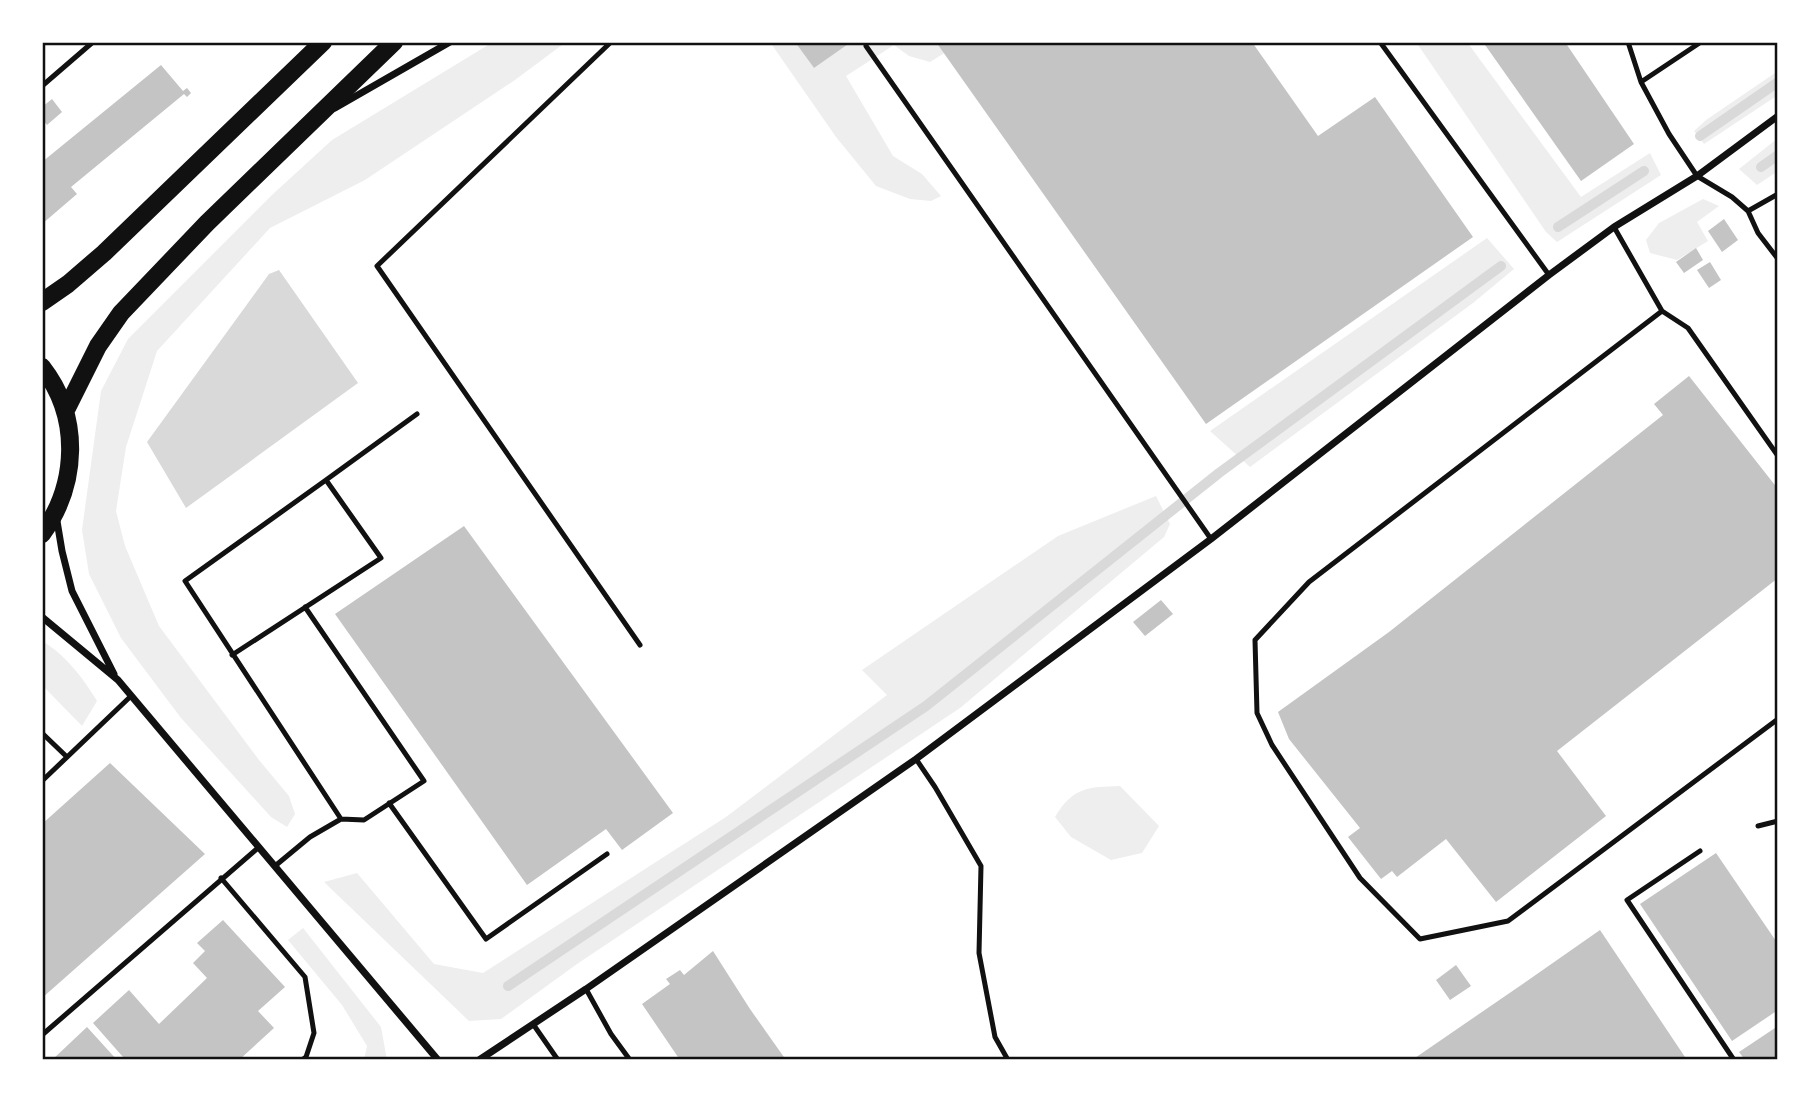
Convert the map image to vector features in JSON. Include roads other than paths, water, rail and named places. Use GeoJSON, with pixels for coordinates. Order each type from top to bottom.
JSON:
{"type":"FeatureCollection","features":[{"type":"Feature","properties":{"kind":"main road"},"geometry":{"type":"LineString","coordinates":[[42,302],[104,253],[323,42]]}},
{"type":"Feature","properties":{"kind":"main road"},"geometry":{"type":"LineString","coordinates":[[65,412],[98,346],[121,313],[207,223],[394,42]]}},
{"type":"Feature","properties":{"kind":"main road"},"geometry":{"type":"LineString","coordinates":[[42,367],[58,393],[65,412],[69,429],[70,463],[56,512],[42,534]]}},
{"type":"Feature","properties":{"kind":"street"},"geometry":{"type":"LineString","coordinates":[[311,122],[450,42]]}},
{"type":"Feature","properties":{"kind":"street"},"geometry":{"type":"LineString","coordinates":[[479,1060],[586,989],[916,759],[1211,539],[1549,275],[1614,227],[1697,176],[1778,116]]}},
{"type":"Feature","properties":{"kind":"street"},"geometry":{"type":"LineString","coordinates":[[56,512],[72,591],[118,680],[438,1060]]}},
{"type":"Feature","properties":{"kind":"street"},"geometry":{"type":"LineString","coordinates":[[42,617],[118,680]]}},
{"type":"Feature","properties":{"kind":"lane"},"geometry":{"type":"LineString","coordinates":[[42,86],[93,42]]}},
{"type":"Feature","properties":{"kind":"lane"},"geometry":{"type":"LineString","coordinates":[[611,42],[377,266],[640,645]]}},
{"type":"Feature","properties":{"kind":"lane"},"geometry":{"type":"LineString","coordinates":[[1380,42],[1549,275]]}},
{"type":"Feature","properties":{"kind":"lane"},"geometry":{"type":"LineString","coordinates":[[1628,42],[1641,82],[1668,134],[1697,176],[1732,197],[1748,211],[1758,233],[1778,259]]}},
{"type":"Feature","properties":{"kind":"lane"},"geometry":{"type":"LineString","coordinates":[[1641,82],[1701,42]]}},
{"type":"Feature","properties":{"kind":"lane"},"geometry":{"type":"LineString","coordinates":[[866,46],[1211,539]]}},
{"type":"Feature","properties":{"kind":"lane"},"geometry":{"type":"LineString","coordinates":[[1748,211],[1778,194]]}},
{"type":"Feature","properties":{"kind":"lane"},"geometry":{"type":"LineString","coordinates":[[1614,227],[1662,311],[1688,328],[1778,456]]}},
{"type":"Feature","properties":{"kind":"lane"},"geometry":{"type":"LineString","coordinates":[[1662,311],[1309,582],[1255,640],[1257,713],[1272,745],[1360,878],[1420,939],[1508,921],[1778,719]]}},
{"type":"Feature","properties":{"kind":"lane"},"geometry":{"type":"LineString","coordinates":[[341,819],[185,581],[417,414]]}},
{"type":"Feature","properties":{"kind":"lane"},"geometry":{"type":"LineString","coordinates":[[232,655],[380,558],[326,480]]}},
{"type":"Feature","properties":{"kind":"lane"},"geometry":{"type":"LineString","coordinates":[[275,866],[310,838],[341,819],[364,820],[424,781],[305,607]]}},
{"type":"Feature","properties":{"kind":"lane"},"geometry":{"type":"LineString","coordinates":[[42,781],[131,696]]}},
{"type":"Feature","properties":{"kind":"lane"},"geometry":{"type":"LineString","coordinates":[[42,733],[67,757]]}},
{"type":"Feature","properties":{"kind":"lane"},"geometry":{"type":"LineString","coordinates":[[916,759],[981,866],[979,953],[995,1037],[1008,1060]]}},
{"type":"Feature","properties":{"kind":"lane"},"geometry":{"type":"LineString","coordinates":[[389,803],[486,939],[607,854]]}},
{"type":"Feature","properties":{"kind":"lane"},"geometry":{"type":"LineString","coordinates":[[1758,826],[1778,821]]}},
{"type":"Feature","properties":{"kind":"lane"},"geometry":{"type":"LineString","coordinates":[[42,1035],[259,847]]}},
{"type":"Feature","properties":{"kind":"lane"},"geometry":{"type":"LineString","coordinates":[[1700,851],[1627,900],[1734,1060]]}},
{"type":"Feature","properties":{"kind":"lane"},"geometry":{"type":"LineString","coordinates":[[221,878],[305,977],[314,1033],[306,1057],[302,1060]]}},
{"type":"Feature","properties":{"kind":"lane"},"geometry":{"type":"LineString","coordinates":[[586,989],[611,1034],[630,1060]]}},
{"type":"Feature","properties":{"kind":"lane"},"geometry":{"type":"LineString","coordinates":[[533,1024],[558,1060]]}},
{"type":"Feature","properties":{"kind":"waterway"},"geometry":{"type":"LineString","coordinates":[[1700,136],[1778,82]]}},
{"type":"Feature","properties":{"kind":"waterway"},"geometry":{"type":"LineString","coordinates":[[1761,167],[1778,155]]}},
{"type":"Feature","properties":{"kind":"waterway"},"geometry":{"type":"LineString","coordinates":[[1558,227],[1644,171]]}},
{"type":"Feature","properties":{"kind":"waterway"},"geometry":{"type":"LineString","coordinates":[[508,986],[926,706],[1219,473],[1501,266]]}}]}
